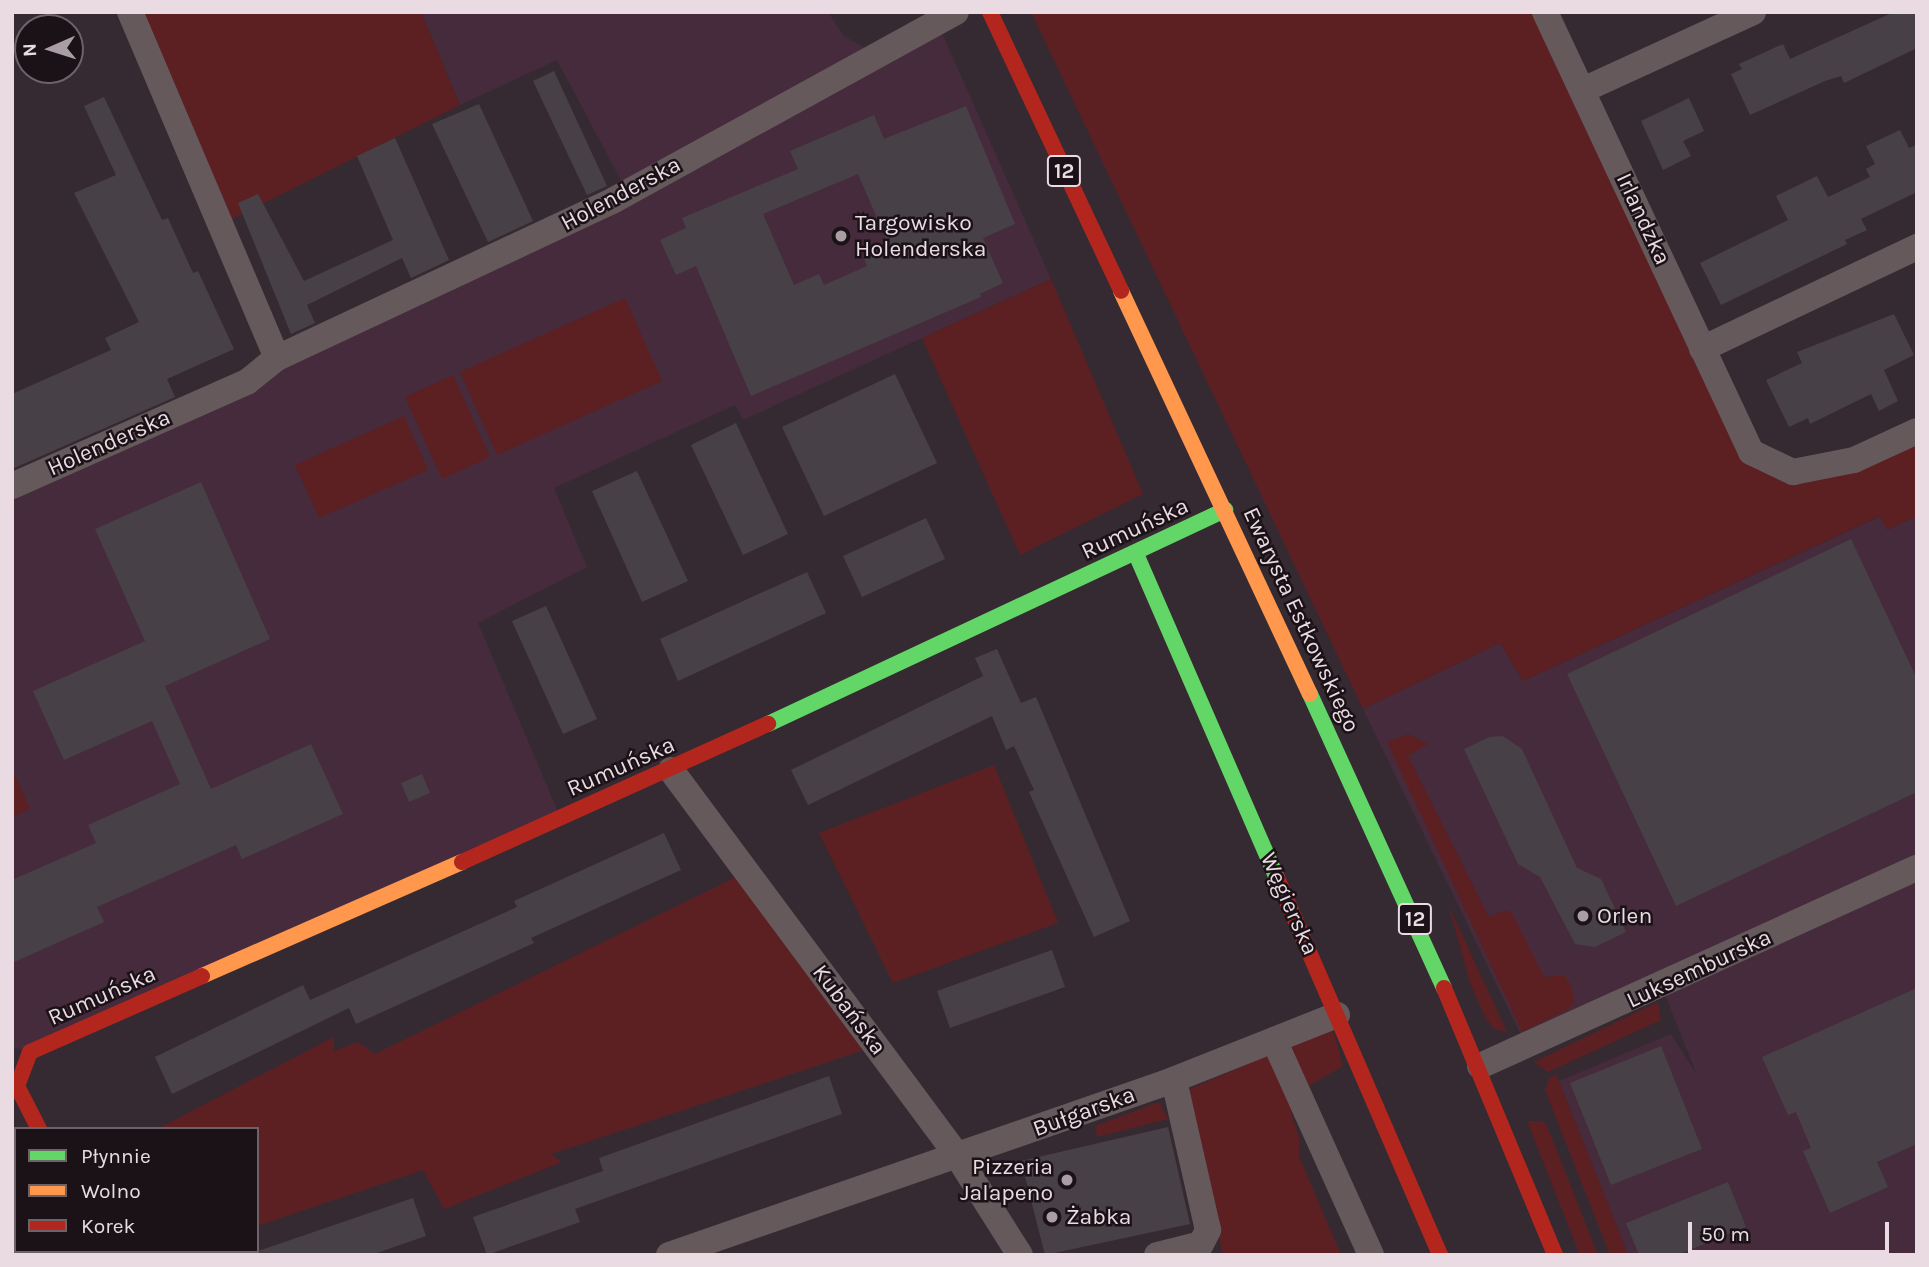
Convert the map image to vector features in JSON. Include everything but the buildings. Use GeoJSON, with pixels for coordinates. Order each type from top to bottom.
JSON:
{"type":"FeatureCollection","features":[{"type":"Feature","properties":{"kind":"street"},"geometry":{"type":"LineString","coordinates":[[130,12],[277,358]]}},
{"type":"Feature","properties":{"kind":"street","name":"Holenderska"},"geometry":{"type":"LineString","coordinates":[[12,486],[247,382],[277,358],[614,200],[956,12]]}},
{"type":"Feature","properties":{"kind":"street","name":"Ewarysta Estkowskiego"},"geometry":{"type":"LineString","coordinates":[[990,12],[1225,510],[1480,1066],[1555,1255]]}},
{"type":"Feature","properties":{"kind":"street","name":"Irlandzka"},"geometry":{"type":"LineString","coordinates":[[1545,12],[1751,452],[1793,472],[1854,460],[1917,431]]}},
{"type":"Feature","properties":{"kind":"street"},"geometry":{"type":"LineString","coordinates":[[1583,90],[1753,12]]}},
{"type":"Feature","properties":{"kind":"street"},"geometry":{"type":"LineString","coordinates":[[1702,349],[1917,247]]}},
{"type":"Feature","properties":{"kind":"street","name":"Rumuńska"},"geometry":{"type":"LineString","coordinates":[[38,1127],[17,1086],[30,1052],[671,770],[1225,510]]}},
{"type":"Feature","properties":{"kind":"street","name":"Węgierska"},"geometry":{"type":"LineString","coordinates":[[1136,554],[1440,1255]]}},
{"type":"Feature","properties":{"kind":"street","name":"Kubańska"},"geometry":{"type":"LineString","coordinates":[[671,770],[958,1157],[1020,1255]]}},
{"type":"Feature","properties":{"kind":"street","name":"Luksemburska"},"geometry":{"type":"LineString","coordinates":[[1480,1066],[1917,868]]}},
{"type":"Feature","properties":{"kind":"street","name":"Bułgarska"},"geometry":{"type":"LineString","coordinates":[[669,1255],[1174,1080],[1337,1014]]}},
{"type":"Feature","properties":{"kind":"street"},"geometry":{"type":"LineString","coordinates":[[1274,1040],[1371,1255]]}},
{"type":"Feature","properties":{"kind":"street"},"geometry":{"type":"LineString","coordinates":[[1157,1255],[1200,1244],[1208,1230],[1174,1080]]}},
{"type":"Feature","properties":{"kind":"shaded area"},"geometry":{"type":"Polygon","coordinates":[[[127,12],[421,12],[460,105],[220,225],[127,12]]]}},
{"type":"Feature","properties":{"kind":"shaded area"},"geometry":{"type":"Polygon","coordinates":[[[421,12],[828,12],[844,36],[877,54],[937,22],[1051,279],[743,420],[735,405],[554,488],[587,567],[478,623],[561,819],[30,1052],[12,1047],[12,486],[627,192],[557,60],[460,105],[421,12]]]}},
{"type":"Feature","properties":{"kind":"shaded area"},"geometry":{"type":"Polygon","coordinates":[[[1031,12],[1545,12],[1751,452],[1793,472],[1917,431],[1917,516],[1887,530],[1880,516],[1523,681],[1500,643],[1363,709],[1031,12]]]}},
{"type":"Feature","properties":{"kind":"shaded area"},"geometry":{"type":"Polygon","coordinates":[[[1051,279],[1143,494],[1020,555],[922,338],[1051,279]]]}},
{"type":"Feature","properties":{"kind":"shaded area"},"geometry":{"type":"Polygon","coordinates":[[[625,298],[662,381],[497,455],[460,372],[625,298]]]}},
{"type":"Feature","properties":{"kind":"shaded area"},"geometry":{"type":"Polygon","coordinates":[[[453,375],[490,457],[442,479],[405,397],[453,375]]]}},
{"type":"Feature","properties":{"kind":"shaded area"},"geometry":{"type":"Polygon","coordinates":[[[404,416],[428,470],[319,518],[295,465],[404,416]]]}},
{"type":"Feature","properties":{"kind":"shaded area"},"geometry":{"type":"Polygon","coordinates":[[[1881,516],[1887,530],[1917,516],[1917,1255],[1628,1255],[1559,1081],[1671,1034],[1696,1073],[1657,974],[1522,1037],[1363,709],[1500,643],[1523,681],[1881,516]]]}},
{"type":"Feature","properties":{"kind":"shaded area"},"geometry":{"type":"Polygon","coordinates":[[[1408,734],[1428,744],[1408,756],[1489,917],[1505,910],[1512,913],[1544,977],[1564,975],[1571,985],[1575,1002],[1567,1010],[1522,1032],[1387,742],[1408,734]]]}},
{"type":"Feature","properties":{"kind":"shaded area"},"geometry":{"type":"Polygon","coordinates":[[[994,765],[1058,923],[893,983],[819,833],[994,765]]]}},
{"type":"Feature","properties":{"kind":"shaded area"},"geometry":{"type":"Polygon","coordinates":[[[12,769],[30,809],[12,817],[12,769]]]}},
{"type":"Feature","properties":{"kind":"shaded area"},"geometry":{"type":"Polygon","coordinates":[[[746,872],[876,1046],[551,1154],[562,1162],[444,1209],[423,1170],[259,1225],[259,1127],[161,1127],[334,1037],[334,1051],[358,1042],[375,1054],[746,872]]]}},
{"type":"Feature","properties":{"kind":"shaded area"},"geometry":{"type":"Polygon","coordinates":[[[1448,904],[1507,1032],[1494,1029],[1485,1017],[1470,983],[1448,904]]]}},
{"type":"Feature","properties":{"kind":"shaded area"},"geometry":{"type":"Polygon","coordinates":[[[1658,1002],[1661,1020],[1548,1072],[1534,1062],[1658,1002]]]}},
{"type":"Feature","properties":{"kind":"shaded area"},"geometry":{"type":"Polygon","coordinates":[[[1332,1027],[1343,1066],[1297,1093],[1301,1102],[1291,1113],[1299,1137],[1299,1156],[1341,1255],[1223,1255],[1186,1091],[1332,1027]]]}},
{"type":"Feature","properties":{"kind":"shaded area"},"geometry":{"type":"Polygon","coordinates":[[[1556,1074],[1628,1255],[1610,1255],[1545,1090],[1549,1078],[1556,1074]]]}},
{"type":"Feature","properties":{"kind":"shaded area"},"geometry":{"type":"Polygon","coordinates":[[[1159,1102],[1168,1119],[1097,1137],[1095,1126],[1159,1102]]]}},
{"type":"Feature","properties":{"kind":"shaded area"},"geometry":{"type":"Polygon","coordinates":[[[1527,1121],[1543,1121],[1547,1126],[1598,1255],[1580,1255],[1527,1121]]]}},
{"type":"Feature","properties":{"kind":"traffic: fast"},"geometry":{"type":"LineString","coordinates":[[768,724],[1225,510]]}},
{"type":"Feature","properties":{"kind":"traffic: fast"},"geometry":{"type":"LineString","coordinates":[[1136,554],[1277,878]]}},
{"type":"Feature","properties":{"kind":"traffic: fast"},"geometry":{"type":"LineString","coordinates":[[1310,694],[1444,988]]}},
{"type":"Feature","properties":{"kind":"traffic: slow"},"geometry":{"type":"LineString","coordinates":[[1121,291],[1310,694]]}},
{"type":"Feature","properties":{"kind":"traffic: slow"},"geometry":{"type":"LineString","coordinates":[[202,976],[462,862]]}},
{"type":"Feature","properties":{"kind":"traffic: jam"},"geometry":{"type":"LineString","coordinates":[[990,12],[1121,291]]}},
{"type":"Feature","properties":{"kind":"traffic: jam"},"geometry":{"type":"LineString","coordinates":[[462,862],[768,724]]}},
{"type":"Feature","properties":{"kind":"traffic: jam"},"geometry":{"type":"LineString","coordinates":[[1277,878],[1440,1255]]}},
{"type":"Feature","properties":{"kind":"traffic: jam"},"geometry":{"type":"LineString","coordinates":[[38,1127],[17,1086],[30,1052],[202,976]]}},
{"type":"Feature","properties":{"kind":"traffic: jam"},"geometry":{"type":"LineString","coordinates":[[1444,988],[1555,1255]]}},
{"type":"Feature","properties":{"kind":"place","name":"Targowisko Holenderska"},"geometry":{"type":"Point","coordinates":[841,236]}},
{"type":"Feature","properties":{"kind":"place","name":"Orlen"},"geometry":{"type":"Point","coordinates":[1583,916]}},
{"type":"Feature","properties":{"kind":"place","name":"Pizzeria Jalapeno"},"geometry":{"type":"Point","coordinates":[1067,1180]}},
{"type":"Feature","properties":{"kind":"place","name":"Żabka"},"geometry":{"type":"Point","coordinates":[1052,1217]}}]}
